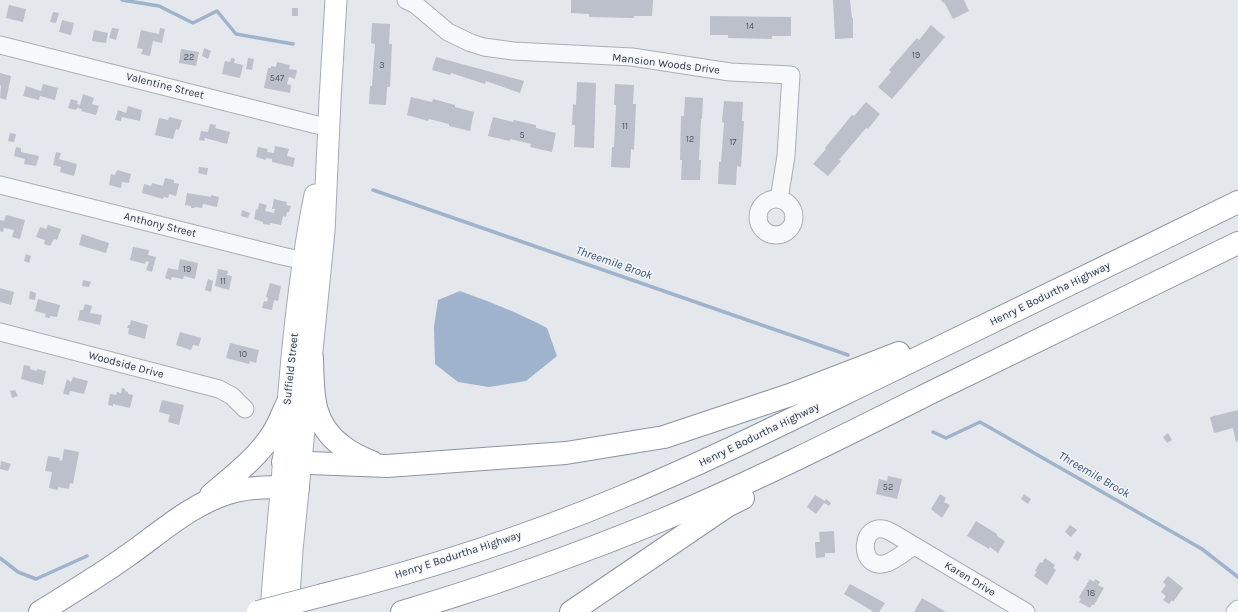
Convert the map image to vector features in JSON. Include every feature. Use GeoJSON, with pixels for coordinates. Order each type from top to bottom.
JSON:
{"type":"FeatureCollection","features":[{"type":"Feature","properties":{"kind":"highway","name":"Henry E Bodurtha Highway"},"geometry":{"type":"LineString","coordinates":[[258,612],[392,577],[541,528],[616,499],[729,450],[1238,202]]}},
{"type":"Feature","properties":{"kind":"highway"},"geometry":{"type":"LineString","coordinates":[[402,612],[549,564],[663,520],[757,478],[1238,243]]}},
{"type":"Feature","properties":{"kind":"highway"},"geometry":{"type":"LineString","coordinates":[[1139,291],[1238,251]]}},
{"type":"Feature","properties":{"kind":"highway"},"geometry":{"type":"LineString","coordinates":[[292,462],[387,466],[566,453],[664,437],[790,395],[1056,291]]}},
{"type":"Feature","properties":{"kind":"highway"},"geometry":{"type":"LineString","coordinates":[[312,358],[314,401],[323,427],[353,454],[369,461],[387,466]]}},
{"type":"Feature","properties":{"kind":"highway"},"geometry":{"type":"LineString","coordinates":[[571,612],[727,506],[869,429],[938,389]]}},
{"type":"Feature","properties":{"kind":"highway"},"geometry":{"type":"LineString","coordinates":[[191,510],[260,450],[274,432],[288,402]]}},
{"type":"Feature","properties":{"kind":"highway"},"geometry":{"type":"LineString","coordinates":[[40,612],[111,567],[191,510],[215,498],[238,490],[261,487],[290,487]]}},
{"type":"Feature","properties":{"kind":"main road","name":"Suffield Street"},"geometry":{"type":"LineString","coordinates":[[271,612],[290,487],[292,462],[312,358],[312,262],[308,230],[329,128],[336,0]]}},
{"type":"Feature","properties":{"kind":"main road","name":"Suffield Street"},"geometry":{"type":"LineString","coordinates":[[292,462],[288,402],[312,262]]}},
{"type":"Feature","properties":{"kind":"main road","name":"Suffield Street"},"geometry":{"type":"LineString","coordinates":[[288,612],[292,550],[290,487]]}},
{"type":"Feature","properties":{"kind":"street","name":"Mansion Woods Drive"},"geometry":{"type":"LineString","coordinates":[[406,0],[416,6],[448,32],[471,43],[484,47],[514,52],[632,57],[730,72],[791,75],[786,156],[779,199]]}},
{"type":"Feature","properties":{"kind":"street","name":"Valentine Street"},"geometry":{"type":"LineString","coordinates":[[0,45],[329,128]]}},
{"type":"Feature","properties":{"kind":"street","name":"Anthony Street"},"geometry":{"type":"LineString","coordinates":[[0,185],[282,256],[312,262]]}},
{"type":"Feature","properties":{"kind":"street","name":"Woodside Drive"},"geometry":{"type":"LineString","coordinates":[[0,332],[219,389],[232,396],[245,410]]}},
{"type":"Feature","properties":{"kind":"street","name":"Karen Drive"},"geometry":{"type":"LineString","coordinates":[[914,546],[1026,612]]}},
{"type":"Feature","properties":{"kind":"street"},"geometry":{"type":"LineString","coordinates":[[1235,612],[1238,609]]}},
{"type":"Feature","properties":{"kind":"water"},"geometry":{"type":"Polygon","coordinates":[[[460,291],[515,313],[547,328],[557,356],[526,381],[489,387],[458,382],[435,364],[434,327],[438,300],[460,291]]]}},
{"type":"Feature","properties":{"kind":"building"},"geometry":{"type":"Polygon","coordinates":[[[571,0],[653,0],[652,16],[634,16],[634,18],[589,17],[589,14],[571,13],[571,0]]]}},
{"type":"Feature","properties":{"kind":"building"},"geometry":{"type":"Polygon","coordinates":[[[833,0],[850,0],[853,18],[853,38],[835,39],[833,0]]]}},
{"type":"Feature","properties":{"kind":"building"},"geometry":{"type":"Polygon","coordinates":[[[941,0],[964,0],[969,11],[953,19],[944,2],[943,3],[941,0]]]}},
{"type":"Feature","properties":{"kind":"building"},"geometry":{"type":"Polygon","coordinates":[[[9,5],[26,9],[23,22],[6,18],[9,5]]]}},
{"type":"Feature","properties":{"kind":"building"},"geometry":{"type":"Polygon","coordinates":[[[292,8],[298,8],[298,16],[292,16],[292,8]]]}},
{"type":"Feature","properties":{"kind":"building"},"geometry":{"type":"Polygon","coordinates":[[[53,12],[59,13],[56,23],[50,22],[53,12]]]}},
{"type":"Feature","properties":{"kind":"building"},"geometry":{"type":"Polygon","coordinates":[[[710,16],[791,17],[791,36],[772,36],[772,39],[728,38],[728,35],[710,35],[710,16]]]}},
{"type":"Feature","properties":{"kind":"building"},"geometry":{"type":"Polygon","coordinates":[[[62,20],[74,23],[71,35],[59,32],[62,20]]]}},
{"type":"Feature","properties":{"kind":"building"},"geometry":{"type":"Polygon","coordinates":[[[372,23],[390,24],[389,44],[392,44],[390,87],[387,87],[386,105],[369,104],[375,44],[371,43],[372,23]]]}},
{"type":"Feature","properties":{"kind":"building"},"geometry":{"type":"Polygon","coordinates":[[[931,25],[945,37],[892,99],[878,87],[891,72],[889,70],[917,38],[919,40],[931,25]]]}},
{"type":"Feature","properties":{"kind":"building"},"geometry":{"type":"Polygon","coordinates":[[[112,28],[119,29],[116,40],[109,38],[112,28]]]}},
{"type":"Feature","properties":{"kind":"building"},"geometry":{"type":"Polygon","coordinates":[[[160,28],[165,29],[162,43],[153,41],[150,56],[141,54],[143,49],[137,48],[141,30],[159,34],[160,28]]]}},
{"type":"Feature","properties":{"kind":"building"},"geometry":{"type":"Polygon","coordinates":[[[94,30],[108,33],[106,43],[92,41],[94,30]]]}},
{"type":"Feature","properties":{"kind":"building"},"geometry":{"type":"Polygon","coordinates":[[[204,48],[211,51],[208,59],[202,56],[204,48]]]}},
{"type":"Feature","properties":{"kind":"building"},"geometry":{"type":"Polygon","coordinates":[[[181,49],[199,52],[196,66],[179,63],[181,49]]]}},
{"type":"Feature","properties":{"kind":"building"},"geometry":{"type":"Polygon","coordinates":[[[436,57],[524,81],[520,93],[486,81],[485,84],[451,73],[450,75],[432,70],[436,57]]]}},
{"type":"Feature","properties":{"kind":"building"},"geometry":{"type":"Polygon","coordinates":[[[231,58],[235,59],[234,63],[243,65],[240,78],[222,74],[225,61],[230,62],[231,58]]]}},
{"type":"Feature","properties":{"kind":"building"},"geometry":{"type":"Polygon","coordinates":[[[248,58],[254,59],[252,70],[246,69],[248,58]]]}},
{"type":"Feature","properties":{"kind":"building"},"geometry":{"type":"Polygon","coordinates":[[[277,62],[290,65],[289,69],[297,70],[295,79],[289,77],[287,84],[291,85],[290,93],[264,88],[268,68],[271,68],[271,66],[276,67],[277,62]]]}},
{"type":"Feature","properties":{"kind":"building"},"geometry":{"type":"Polygon","coordinates":[[[0,73],[11,76],[6,100],[0,98],[0,73]]]}},
{"type":"Feature","properties":{"kind":"building"},"geometry":{"type":"Polygon","coordinates":[[[577,82],[596,83],[594,148],[574,147],[575,125],[572,125],[573,104],[576,105],[577,82]]]}},
{"type":"Feature","properties":{"kind":"building"},"geometry":{"type":"Polygon","coordinates":[[[43,84],[58,88],[55,100],[40,96],[39,100],[23,96],[26,86],[41,91],[43,84]]]}},
{"type":"Feature","properties":{"kind":"building"},"geometry":{"type":"Polygon","coordinates":[[[615,84],[634,85],[633,104],[636,104],[634,150],[631,149],[630,168],[611,167],[612,147],[614,147],[616,105],[614,105],[615,84]]]}},
{"type":"Feature","properties":{"kind":"building"},"geometry":{"type":"Polygon","coordinates":[[[83,94],[94,98],[92,104],[99,106],[96,115],[81,111],[82,109],[77,108],[76,110],[68,108],[71,99],[78,101],[77,104],[80,105],[83,94]]]}},
{"type":"Feature","properties":{"kind":"building"},"geometry":{"type":"Polygon","coordinates":[[[411,97],[432,102],[433,99],[474,112],[470,131],[449,126],[449,124],[429,119],[428,121],[407,115],[411,97]]]}},
{"type":"Feature","properties":{"kind":"building"},"geometry":{"type":"Polygon","coordinates":[[[685,97],[703,98],[699,160],[701,160],[700,180],[681,180],[681,116],[684,116],[685,97]]]}},
{"type":"Feature","properties":{"kind":"building"},"geometry":{"type":"Polygon","coordinates":[[[724,101],[743,102],[742,121],[744,121],[741,167],[737,166],[736,185],[718,184],[724,123],[722,122],[724,101]]]}},
{"type":"Feature","properties":{"kind":"building"},"geometry":{"type":"Polygon","coordinates":[[[866,102],[880,114],[839,160],[841,161],[828,176],[813,164],[852,115],[854,116],[866,102]]]}},
{"type":"Feature","properties":{"kind":"building"},"geometry":{"type":"Polygon","coordinates":[[[128,106],[142,110],[140,121],[122,117],[121,121],[115,120],[118,110],[126,113],[128,106]]]}},
{"type":"Feature","properties":{"kind":"building"},"geometry":{"type":"Polygon","coordinates":[[[169,117],[182,120],[179,130],[176,129],[173,139],[155,135],[159,118],[168,120],[169,117]]]}},
{"type":"Feature","properties":{"kind":"building"},"geometry":{"type":"Polygon","coordinates":[[[493,117],[513,122],[514,120],[536,125],[536,128],[556,133],[552,152],[530,147],[531,144],[488,136],[493,117]]]}},
{"type":"Feature","properties":{"kind":"building"},"geometry":{"type":"Polygon","coordinates":[[[210,124],[216,125],[215,128],[230,132],[227,144],[205,138],[204,141],[199,140],[201,131],[208,132],[210,124]]]}},
{"type":"Feature","properties":{"kind":"building"},"geometry":{"type":"Polygon","coordinates":[[[10,133],[16,134],[14,142],[8,141],[10,133]]]}},
{"type":"Feature","properties":{"kind":"building"},"geometry":{"type":"Polygon","coordinates":[[[275,146],[289,149],[287,156],[295,158],[293,167],[272,162],[272,159],[266,158],[266,160],[256,157],[258,147],[268,149],[267,152],[274,153],[275,146]]]}},
{"type":"Feature","properties":{"kind":"building"},"geometry":{"type":"Polygon","coordinates":[[[16,147],[21,148],[21,152],[39,156],[36,166],[24,164],[25,159],[14,156],[16,147]]]}},
{"type":"Feature","properties":{"kind":"building"},"geometry":{"type":"Polygon","coordinates":[[[56,152],[61,153],[59,159],[77,164],[74,176],[60,172],[61,167],[53,165],[56,152]]]}},
{"type":"Feature","properties":{"kind":"building"},"geometry":{"type":"Polygon","coordinates":[[[199,167],[208,168],[207,175],[198,173],[199,167]]]}},
{"type":"Feature","properties":{"kind":"building"},"geometry":{"type":"Polygon","coordinates":[[[117,170],[131,174],[129,183],[122,182],[121,188],[109,185],[111,174],[115,175],[117,170]]]}},
{"type":"Feature","properties":{"kind":"building"},"geometry":{"type":"Polygon","coordinates":[[[165,178],[174,180],[174,183],[179,184],[176,196],[169,194],[168,198],[164,197],[163,199],[142,193],[144,184],[151,186],[152,183],[163,186],[165,178]]]}},
{"type":"Feature","properties":{"kind":"building"},"geometry":{"type":"Polygon","coordinates":[[[187,193],[219,197],[217,207],[203,204],[202,208],[191,208],[191,206],[185,205],[187,193]]]}},
{"type":"Feature","properties":{"kind":"building"},"geometry":{"type":"Polygon","coordinates":[[[274,199],[287,202],[286,205],[291,206],[286,217],[283,216],[281,225],[270,223],[270,225],[263,224],[263,222],[254,219],[259,203],[267,205],[265,211],[274,213],[275,209],[272,209],[274,199]]]}},
{"type":"Feature","properties":{"kind":"building"},"geometry":{"type":"Polygon","coordinates":[[[242,210],[250,213],[248,218],[241,216],[242,210]]]}},
{"type":"Feature","properties":{"kind":"building"},"geometry":{"type":"Polygon","coordinates":[[[6,215],[25,220],[20,239],[12,237],[14,230],[4,228],[3,232],[0,231],[0,220],[4,221],[6,215]]]}},
{"type":"Feature","properties":{"kind":"building"},"geometry":{"type":"Polygon","coordinates":[[[48,225],[61,229],[57,240],[54,239],[50,246],[44,244],[45,240],[36,237],[40,227],[46,229],[48,225]]]}},
{"type":"Feature","properties":{"kind":"building"},"geometry":{"type":"Polygon","coordinates":[[[82,234],[109,243],[106,253],[79,245],[82,234]]]}},
{"type":"Feature","properties":{"kind":"building"},"geometry":{"type":"Polygon","coordinates":[[[133,247],[149,250],[148,255],[156,257],[152,272],[146,270],[149,262],[146,261],[145,264],[130,260],[133,247]]]}},
{"type":"Feature","properties":{"kind":"building"},"geometry":{"type":"Polygon","coordinates":[[[26,254],[31,256],[29,263],[24,261],[26,254]]]}},
{"type":"Feature","properties":{"kind":"building"},"geometry":{"type":"Polygon","coordinates":[[[180,259],[198,263],[195,279],[184,276],[183,279],[172,277],[171,280],[165,278],[168,268],[178,270],[180,259]]]}},
{"type":"Feature","properties":{"kind":"building"},"geometry":{"type":"Polygon","coordinates":[[[218,269],[228,271],[227,275],[232,276],[229,290],[215,286],[218,269]]]}},
{"type":"Feature","properties":{"kind":"building"},"geometry":{"type":"Polygon","coordinates":[[[208,279],[213,281],[211,292],[205,290],[208,279]]]}},
{"type":"Feature","properties":{"kind":"building"},"geometry":{"type":"Polygon","coordinates":[[[83,280],[91,282],[89,287],[82,286],[83,280]]]}},
{"type":"Feature","properties":{"kind":"building"},"geometry":{"type":"Polygon","coordinates":[[[270,283],[281,286],[278,301],[274,300],[272,310],[262,308],[264,301],[267,302],[268,298],[266,297],[270,283]]]}},
{"type":"Feature","properties":{"kind":"building"},"geometry":{"type":"Polygon","coordinates":[[[0,288],[14,292],[11,305],[0,302],[0,288]]]}},
{"type":"Feature","properties":{"kind":"building"},"geometry":{"type":"Polygon","coordinates":[[[30,291],[36,293],[35,300],[29,299],[30,291]]]}},
{"type":"Feature","properties":{"kind":"building"},"geometry":{"type":"Polygon","coordinates":[[[38,299],[60,305],[57,317],[45,317],[46,314],[35,311],[38,299]]]}},
{"type":"Feature","properties":{"kind":"building"},"geometry":{"type":"Polygon","coordinates":[[[85,304],[92,306],[90,313],[102,315],[100,325],[78,320],[80,310],[83,310],[85,304]]]}},
{"type":"Feature","properties":{"kind":"building"},"geometry":{"type":"Polygon","coordinates":[[[131,320],[148,325],[145,339],[128,334],[129,328],[127,328],[128,325],[130,325],[131,320]]]}},
{"type":"Feature","properties":{"kind":"building"},"geometry":{"type":"Polygon","coordinates":[[[180,332],[201,338],[199,346],[193,345],[191,350],[176,345],[180,332]]]}},
{"type":"Feature","properties":{"kind":"building"},"geometry":{"type":"Polygon","coordinates":[[[230,343],[259,350],[256,363],[250,361],[249,364],[226,358],[230,343]]]}},
{"type":"Feature","properties":{"kind":"building"},"geometry":{"type":"Polygon","coordinates":[[[24,365],[30,366],[30,369],[37,371],[37,369],[46,371],[43,385],[21,379],[24,365]]]}},
{"type":"Feature","properties":{"kind":"building"},"geometry":{"type":"Polygon","coordinates":[[[73,377],[88,381],[84,394],[70,391],[69,395],[63,394],[67,379],[71,382],[73,377]]]}},
{"type":"Feature","properties":{"kind":"building"},"geometry":{"type":"Polygon","coordinates":[[[122,388],[128,392],[128,394],[133,395],[130,408],[113,404],[113,406],[108,405],[110,394],[116,395],[117,392],[121,393],[122,388]]]}},
{"type":"Feature","properties":{"kind":"building"},"geometry":{"type":"Polygon","coordinates":[[[15,390],[18,396],[12,398],[10,391],[15,390]]]}},
{"type":"Feature","properties":{"kind":"building"},"geometry":{"type":"Polygon","coordinates":[[[162,400],[184,405],[179,425],[168,422],[170,415],[159,412],[162,400]]]}},
{"type":"Feature","properties":{"kind":"building"},"geometry":{"type":"Polygon","coordinates":[[[1238,410],[1238,441],[1236,442],[1233,428],[1214,433],[1210,417],[1238,410]]]}},
{"type":"Feature","properties":{"kind":"building"},"geometry":{"type":"Polygon","coordinates":[[[1168,433],[1172,440],[1167,443],[1163,437],[1168,433]]]}},
{"type":"Feature","properties":{"kind":"building"},"geometry":{"type":"Polygon","coordinates":[[[64,449],[79,452],[73,484],[70,483],[69,489],[58,487],[58,490],[49,488],[52,472],[45,471],[48,456],[60,458],[59,460],[62,461],[64,449]]]}},
{"type":"Feature","properties":{"kind":"building"},"geometry":{"type":"Polygon","coordinates":[[[1,461],[11,464],[8,471],[0,469],[1,461]]]}},
{"type":"Feature","properties":{"kind":"building"},"geometry":{"type":"Polygon","coordinates":[[[888,476],[902,479],[897,499],[876,494],[879,479],[887,481],[888,476]]]}},
{"type":"Feature","properties":{"kind":"building"},"geometry":{"type":"Polygon","coordinates":[[[940,494],[946,498],[944,502],[950,505],[942,518],[931,509],[940,494]]]}},
{"type":"Feature","properties":{"kind":"building"},"geometry":{"type":"Polygon","coordinates":[[[1024,494],[1031,499],[1028,504],[1021,499],[1024,494]]]}},
{"type":"Feature","properties":{"kind":"building"},"geometry":{"type":"Polygon","coordinates":[[[815,495],[825,501],[826,499],[831,503],[829,506],[824,503],[816,514],[807,507],[815,495]]]}},
{"type":"Feature","properties":{"kind":"building"},"geometry":{"type":"Polygon","coordinates":[[[976,521],[997,534],[997,536],[1005,541],[998,553],[990,547],[989,549],[967,536],[976,521]]]}},
{"type":"Feature","properties":{"kind":"building"},"geometry":{"type":"Polygon","coordinates":[[[1070,525],[1077,530],[1071,537],[1065,532],[1070,525]]]}},
{"type":"Feature","properties":{"kind":"building"},"geometry":{"type":"Polygon","coordinates":[[[834,531],[835,553],[825,553],[825,557],[816,558],[815,542],[820,542],[819,532],[834,531]]]}},
{"type":"Feature","properties":{"kind":"building"},"geometry":{"type":"Polygon","coordinates":[[[1077,551],[1082,554],[1078,561],[1073,558],[1077,551]]]}},
{"type":"Feature","properties":{"kind":"building"},"geometry":{"type":"Polygon","coordinates":[[[1045,558],[1055,565],[1053,568],[1056,570],[1047,585],[1034,576],[1040,562],[1042,563],[1045,558]]]}},
{"type":"Feature","properties":{"kind":"building"},"geometry":{"type":"Polygon","coordinates":[[[1168,576],[1183,588],[1173,602],[1172,600],[1169,604],[1163,600],[1166,596],[1161,592],[1166,585],[1163,582],[1168,576]]]}},
{"type":"Feature","properties":{"kind":"building"},"geometry":{"type":"Polygon","coordinates":[[[1090,579],[1094,582],[1095,579],[1100,582],[1098,585],[1104,588],[1094,605],[1090,608],[1079,602],[1081,599],[1079,597],[1090,579]]]}},
{"type":"Feature","properties":{"kind":"building"},"geometry":{"type":"Polygon","coordinates":[[[850,584],[885,603],[879,612],[874,612],[844,594],[850,584]]]}},
{"type":"Feature","properties":{"kind":"building"},"geometry":{"type":"Polygon","coordinates":[[[922,598],[946,612],[914,612],[922,598]]]}},
{"type":"Feature","properties":{"kind":"waterway","name":"Threemile Brook"},"geometry":{"type":"LineString","coordinates":[[122,0],[159,6],[193,23],[217,11],[236,34],[293,44]]}},
{"type":"Feature","properties":{"kind":"waterway","name":"Threemile Brook"},"geometry":{"type":"LineString","coordinates":[[373,190],[848,355]]}},
{"type":"Feature","properties":{"kind":"waterway","name":"Threemile Brook"},"geometry":{"type":"LineString","coordinates":[[933,432],[946,438],[980,422],[1202,549],[1238,577]]}},
{"type":"Feature","properties":{"kind":"waterway"},"geometry":{"type":"LineString","coordinates":[[0,558],[18,572],[36,579],[87,556]]}}]}
